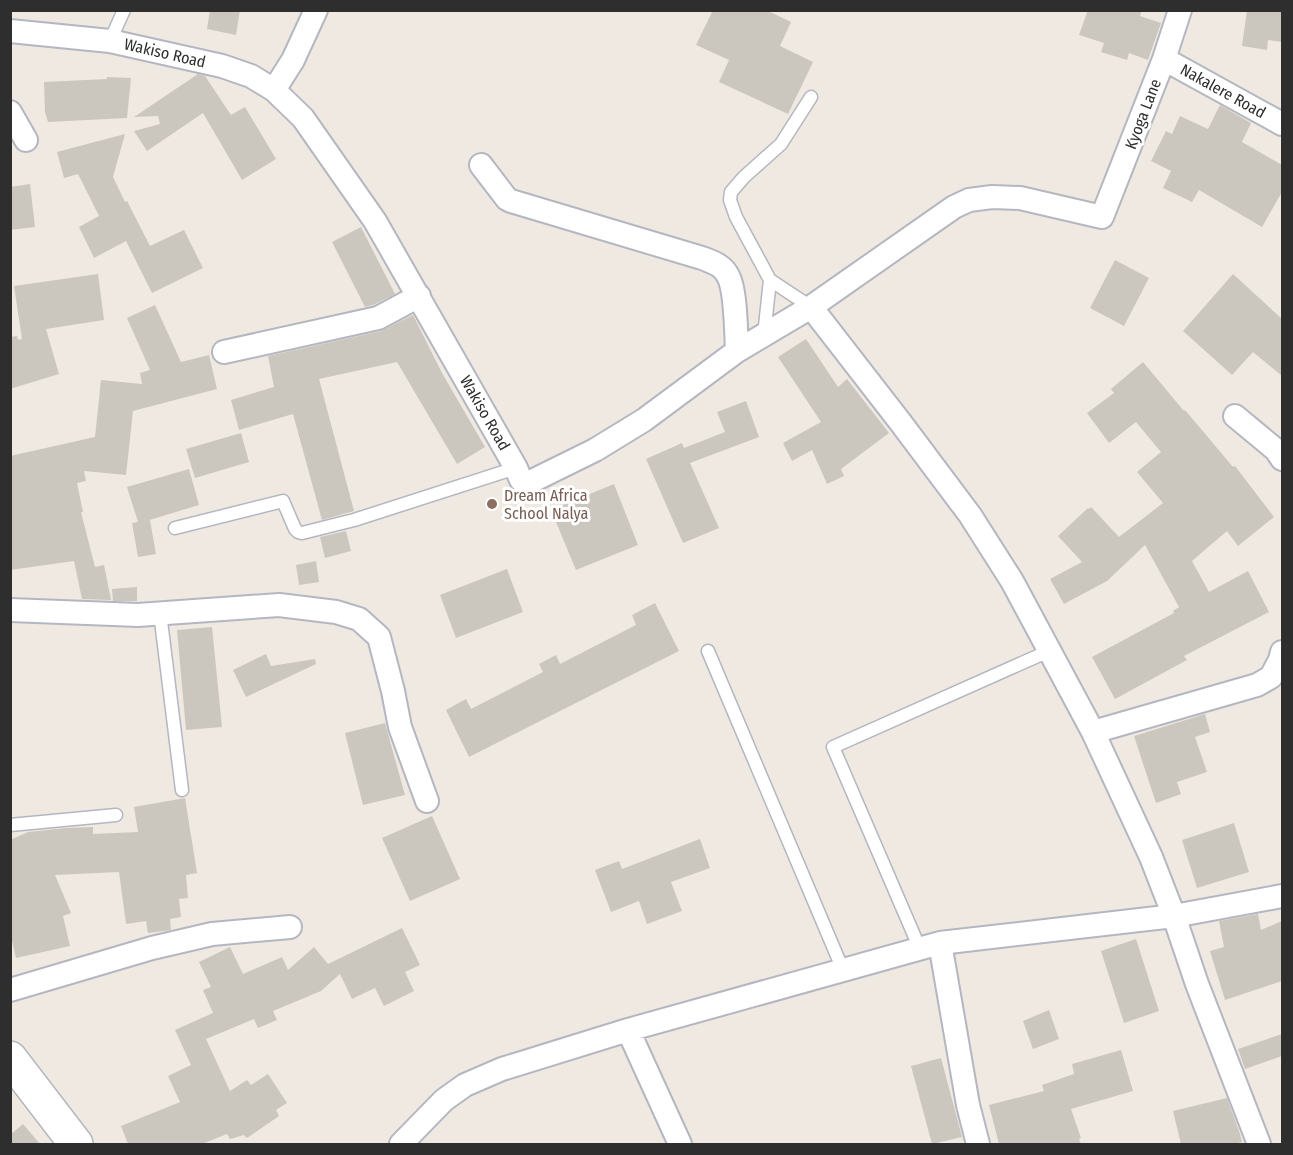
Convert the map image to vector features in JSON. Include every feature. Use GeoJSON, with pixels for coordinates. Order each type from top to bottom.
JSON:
{"type":"FeatureCollection","features":[{"type":"Feature","properties":{"kind":"main road"},"geometry":{"type":"LineString","coordinates":[[10,1058],[76,1144]]}},
{"type":"Feature","properties":{"kind":"street"},"geometry":{"type":"LineString","coordinates":[[274,90],[293,60],[316,10]]}},
{"type":"Feature","properties":{"kind":"street","name":"Kyoga Lane"},"geometry":{"type":"LineString","coordinates":[[1102,217],[1164,59],[1180,10]]}},
{"type":"Feature","properties":{"kind":"street","name":"Wakiso Road"},"geometry":{"type":"LineString","coordinates":[[10,31],[110,41],[222,66],[251,76],[274,90],[303,118],[375,221],[521,480],[528,483],[595,450],[644,420],[737,351],[811,307],[954,207],[969,200],[992,197],[1020,198],[1102,217]]}},
{"type":"Feature","properties":{"kind":"street","name":"Nakalere Road"},"geometry":{"type":"LineString","coordinates":[[1164,59],[1282,124]]}},
{"type":"Feature","properties":{"kind":"street"},"geometry":{"type":"LineString","coordinates":[[10,112],[26,140]]}},
{"type":"Feature","properties":{"kind":"street"},"geometry":{"type":"LineString","coordinates":[[481,165],[511,201],[702,258],[721,267],[729,277],[733,292],[737,351]]}},
{"type":"Feature","properties":{"kind":"street"},"geometry":{"type":"LineString","coordinates":[[224,352],[378,318],[418,296]]}},
{"type":"Feature","properties":{"kind":"street"},"geometry":{"type":"LineString","coordinates":[[811,307],[970,515],[1012,581],[1093,732],[1151,857],[1258,1144]]}},
{"type":"Feature","properties":{"kind":"street"},"geometry":{"type":"LineString","coordinates":[[1235,416],[1276,450],[1282,459]]}},
{"type":"Feature","properties":{"kind":"street"},"geometry":{"type":"LineString","coordinates":[[10,610],[138,615],[279,606],[336,612],[359,619],[379,637],[400,727],[427,801]]}},
{"type":"Feature","properties":{"kind":"street"},"geometry":{"type":"LineString","coordinates":[[1093,732],[1257,685],[1271,676],[1282,652]]}},
{"type":"Feature","properties":{"kind":"street"},"geometry":{"type":"LineString","coordinates":[[401,1144],[444,1100],[465,1085],[502,1069],[628,1030],[930,946],[1174,916],[1282,897]]}},
{"type":"Feature","properties":{"kind":"street"},"geometry":{"type":"LineString","coordinates":[[10,990],[152,948],[212,934],[290,927]]}},
{"type":"Feature","properties":{"kind":"street"},"geometry":{"type":"LineString","coordinates":[[930,946],[978,1144]]}},
{"type":"Feature","properties":{"kind":"street"},"geometry":{"type":"LineString","coordinates":[[628,1030],[680,1144]]}},
{"type":"Feature","properties":{"kind":"lane"},"geometry":{"type":"LineString","coordinates":[[110,41],[124,10]]}},
{"type":"Feature","properties":{"kind":"lane"},"geometry":{"type":"LineString","coordinates":[[811,97],[781,144],[744,177],[731,192],[730,200],[736,217],[770,280],[811,307]]}},
{"type":"Feature","properties":{"kind":"lane"},"geometry":{"type":"LineString","coordinates":[[764,335],[770,280]]}},
{"type":"Feature","properties":{"kind":"lane"},"geometry":{"type":"LineString","coordinates":[[175,528],[284,501],[295,529],[302,532],[354,520],[516,468]]}},
{"type":"Feature","properties":{"kind":"lane"},"geometry":{"type":"LineString","coordinates":[[160,613],[182,790]]}},
{"type":"Feature","properties":{"kind":"lane"},"geometry":{"type":"LineString","coordinates":[[708,651],[843,970]]}},
{"type":"Feature","properties":{"kind":"lane"},"geometry":{"type":"LineString","coordinates":[[930,946],[833,747],[1049,651]]}},
{"type":"Feature","properties":{"kind":"lane"},"geometry":{"type":"LineString","coordinates":[[10,825],[116,815]]}},
{"type":"Feature","properties":{"kind":"building"},"geometry":{"type":"Polygon","coordinates":[[[210,10],[240,10],[236,35],[207,29],[210,10]]]}},
{"type":"Feature","properties":{"kind":"building"},"geometry":{"type":"Polygon","coordinates":[[[713,10],[766,10],[791,22],[780,46],[813,62],[788,114],[719,82],[729,60],[696,45],[713,10]]]}},
{"type":"Feature","properties":{"kind":"building"},"geometry":{"type":"Polygon","coordinates":[[[1088,10],[1142,10],[1140,16],[1161,23],[1148,60],[1129,53],[1127,60],[1101,52],[1104,43],[1079,35],[1088,10]]]}},
{"type":"Feature","properties":{"kind":"building"},"geometry":{"type":"Polygon","coordinates":[[[1247,10],[1282,10],[1282,42],[1268,40],[1267,50],[1242,46],[1247,10]]]}},
{"type":"Feature","properties":{"kind":"building"},"geometry":{"type":"Polygon","coordinates":[[[198,74],[205,76],[231,115],[245,107],[276,159],[242,180],[203,113],[147,151],[134,131],[160,124],[158,116],[134,117],[198,74]]]}},
{"type":"Feature","properties":{"kind":"building"},"geometry":{"type":"Polygon","coordinates":[[[107,77],[131,78],[127,118],[48,122],[45,112],[44,82],[107,79],[107,77]]]}},
{"type":"Feature","properties":{"kind":"building"},"geometry":{"type":"Polygon","coordinates":[[[1220,105],[1251,123],[1242,142],[1282,165],[1282,192],[1262,227],[1199,190],[1192,202],[1163,188],[1171,171],[1151,161],[1166,131],[1172,134],[1180,116],[1208,129],[1220,105]]]}},
{"type":"Feature","properties":{"kind":"building"},"geometry":{"type":"Polygon","coordinates":[[[125,134],[113,177],[150,246],[184,230],[203,268],[152,293],[126,241],[94,258],[79,227],[99,216],[78,174],[64,178],[57,152],[125,134]]]}},
{"type":"Feature","properties":{"kind":"building"},"geometry":{"type":"Polygon","coordinates":[[[30,184],[35,227],[10,230],[10,187],[30,184]]]}},
{"type":"Feature","properties":{"kind":"building"},"geometry":{"type":"Polygon","coordinates":[[[361,227],[395,294],[365,307],[332,242],[361,227]]]}},
{"type":"Feature","properties":{"kind":"building"},"geometry":{"type":"Polygon","coordinates":[[[1115,260],[1149,278],[1124,326],[1090,308],[1115,260]]]}},
{"type":"Feature","properties":{"kind":"building"},"geometry":{"type":"Polygon","coordinates":[[[98,274],[104,320],[46,329],[59,374],[10,389],[10,337],[17,336],[18,340],[22,339],[14,286],[98,274]]]}},
{"type":"Feature","properties":{"kind":"building"},"geometry":{"type":"Polygon","coordinates":[[[1233,274],[1282,319],[1282,376],[1253,352],[1232,375],[1183,331],[1233,274]]]}},
{"type":"Feature","properties":{"kind":"building"},"geometry":{"type":"Polygon","coordinates":[[[155,305],[181,362],[209,355],[217,389],[133,411],[126,475],[84,471],[86,481],[77,483],[83,512],[81,512],[95,567],[104,565],[111,600],[82,599],[74,561],[10,570],[10,456],[95,437],[101,380],[142,384],[140,373],[150,370],[127,318],[155,305]]]}},
{"type":"Feature","properties":{"kind":"building"},"geometry":{"type":"Polygon","coordinates":[[[413,315],[442,373],[485,447],[457,464],[397,362],[319,379],[354,511],[322,520],[293,414],[239,430],[231,400],[274,387],[268,356],[381,331],[413,315]]]}},
{"type":"Feature","properties":{"kind":"building"},"geometry":{"type":"Polygon","coordinates":[[[806,339],[838,387],[847,379],[889,433],[841,469],[844,476],[827,484],[812,450],[792,461],[783,443],[821,422],[778,357],[806,339]]]}},
{"type":"Feature","properties":{"kind":"building"},"geometry":{"type":"Polygon","coordinates":[[[1143,362],[1233,467],[1235,466],[1274,517],[1238,546],[1227,531],[1192,561],[1209,592],[1248,571],[1269,612],[1184,656],[1187,660],[1115,699],[1092,657],[1174,613],[1173,611],[1179,607],[1145,545],[1107,581],[1064,604],[1050,579],[1082,562],[1058,536],[1088,508],[1091,507],[1119,537],[1163,503],[1137,472],[1161,452],[1136,422],[1109,443],[1087,413],[1114,393],[1111,389],[1143,362]]]}},
{"type":"Feature","properties":{"kind":"building"},"geometry":{"type":"Polygon","coordinates":[[[746,401],[759,437],[690,463],[719,528],[683,543],[646,459],[682,443],[684,448],[725,432],[717,412],[746,401]]]}},
{"type":"Feature","properties":{"kind":"building"},"geometry":{"type":"Polygon","coordinates":[[[241,433],[249,462],[195,478],[186,449],[241,433]]]}},
{"type":"Feature","properties":{"kind":"building"},"geometry":{"type":"Polygon","coordinates":[[[189,469],[199,505],[146,521],[150,520],[156,554],[138,557],[132,523],[138,522],[127,487],[189,469]]]}},
{"type":"Feature","properties":{"kind":"building"},"geometry":{"type":"Polygon","coordinates":[[[614,484],[638,545],[576,570],[551,510],[614,484]]]}},
{"type":"Feature","properties":{"kind":"building"},"geometry":{"type":"Polygon","coordinates":[[[346,531],[351,551],[325,558],[320,537],[346,531]]]}},
{"type":"Feature","properties":{"kind":"building"},"geometry":{"type":"Polygon","coordinates":[[[316,561],[319,582],[299,585],[296,565],[316,561]]]}},
{"type":"Feature","properties":{"kind":"building"},"geometry":{"type":"Polygon","coordinates":[[[507,569],[523,612],[456,638],[440,595],[507,569]]]}},
{"type":"Feature","properties":{"kind":"building"},"geometry":{"type":"Polygon","coordinates":[[[137,587],[137,601],[113,601],[112,589],[137,587]]]}},
{"type":"Feature","properties":{"kind":"building"},"geometry":{"type":"Polygon","coordinates":[[[655,603],[679,651],[469,757],[446,710],[466,699],[471,709],[543,672],[539,664],[556,655],[560,664],[636,625],[632,615],[655,603]]]}},
{"type":"Feature","properties":{"kind":"building"},"geometry":{"type":"Polygon","coordinates":[[[212,627],[222,727],[186,730],[177,630],[212,627]]]}},
{"type":"Feature","properties":{"kind":"building"},"geometry":{"type":"Polygon","coordinates":[[[266,654],[271,666],[315,659],[316,664],[246,697],[233,670],[266,654]]]}},
{"type":"Feature","properties":{"kind":"building"},"geometry":{"type":"Polygon","coordinates":[[[1205,714],[1210,732],[1195,737],[1207,772],[1177,782],[1181,794],[1156,803],[1134,736],[1205,714]]]}},
{"type":"Feature","properties":{"kind":"building"},"geometry":{"type":"Polygon","coordinates":[[[385,723],[405,795],[363,805],[345,733],[385,723]]]}},
{"type":"Feature","properties":{"kind":"building"},"geometry":{"type":"Polygon","coordinates":[[[185,798],[197,873],[186,875],[188,898],[179,899],[181,917],[170,919],[171,930],[148,933],[146,921],[126,924],[119,872],[55,875],[71,913],[63,916],[70,946],[16,958],[10,932],[10,840],[28,832],[66,828],[93,827],[93,834],[138,832],[134,807],[185,798]]]}},
{"type":"Feature","properties":{"kind":"building"},"geometry":{"type":"Polygon","coordinates":[[[432,816],[460,879],[410,901],[382,838],[432,816]]]}},
{"type":"Feature","properties":{"kind":"building"},"geometry":{"type":"Polygon","coordinates":[[[1234,823],[1249,872],[1197,888],[1182,840],[1234,823]]]}},
{"type":"Feature","properties":{"kind":"building"},"geometry":{"type":"Polygon","coordinates":[[[700,839],[710,868],[671,882],[682,911],[647,924],[639,901],[611,912],[595,870],[619,861],[622,869],[700,839]]]}},
{"type":"Feature","properties":{"kind":"building"},"geometry":{"type":"Polygon","coordinates":[[[1258,914],[1261,930],[1282,921],[1282,981],[1225,1000],[1210,951],[1224,947],[1219,921],[1258,914]]]}},
{"type":"Feature","properties":{"kind":"building"},"geometry":{"type":"Polygon","coordinates":[[[402,928],[420,965],[405,972],[414,991],[384,1006],[375,988],[352,999],[340,974],[321,991],[273,1011],[277,1020],[258,1028],[254,1019],[206,1039],[230,1091],[247,1080],[251,1085],[268,1074],[287,1103],[276,1110],[279,1116],[247,1138],[244,1135],[230,1139],[227,1134],[202,1144],[128,1144],[121,1126],[180,1102],[168,1076],[191,1065],[175,1030],[213,1013],[203,990],[211,987],[199,962],[230,947],[243,974],[282,957],[288,970],[314,947],[328,964],[402,928]]]}},
{"type":"Feature","properties":{"kind":"building"},"geometry":{"type":"Polygon","coordinates":[[[1136,939],[1159,1011],[1124,1023],[1101,951],[1136,939]]]}},
{"type":"Feature","properties":{"kind":"building"},"geometry":{"type":"Polygon","coordinates":[[[1049,1010],[1059,1039],[1033,1049],[1023,1021],[1049,1010]]]}},
{"type":"Feature","properties":{"kind":"building"},"geometry":{"type":"Polygon","coordinates":[[[1282,1034],[1282,1056],[1245,1069],[1238,1049],[1282,1034]]]}},
{"type":"Feature","properties":{"kind":"building"},"geometry":{"type":"Polygon","coordinates":[[[1121,1050],[1133,1091],[1071,1109],[1081,1144],[999,1144],[989,1105],[1044,1091],[1042,1085],[1074,1074],[1072,1064],[1121,1050]]]}},
{"type":"Feature","properties":{"kind":"building"},"geometry":{"type":"Polygon","coordinates":[[[941,1058],[962,1137],[932,1144],[911,1066],[941,1058]]]}},
{"type":"Feature","properties":{"kind":"building"},"geometry":{"type":"Polygon","coordinates":[[[1227,1098],[1242,1142],[1181,1144],[1173,1111],[1227,1098]]]}},
{"type":"Feature","properties":{"kind":"building"},"geometry":{"type":"Polygon","coordinates":[[[23,1124],[40,1144],[10,1144],[10,1135],[23,1124]]]}},
{"type":"Feature","properties":{"kind":"place","name":"Dream Africa School Nalya"},"geometry":{"type":"Point","coordinates":[492,504]}}]}
